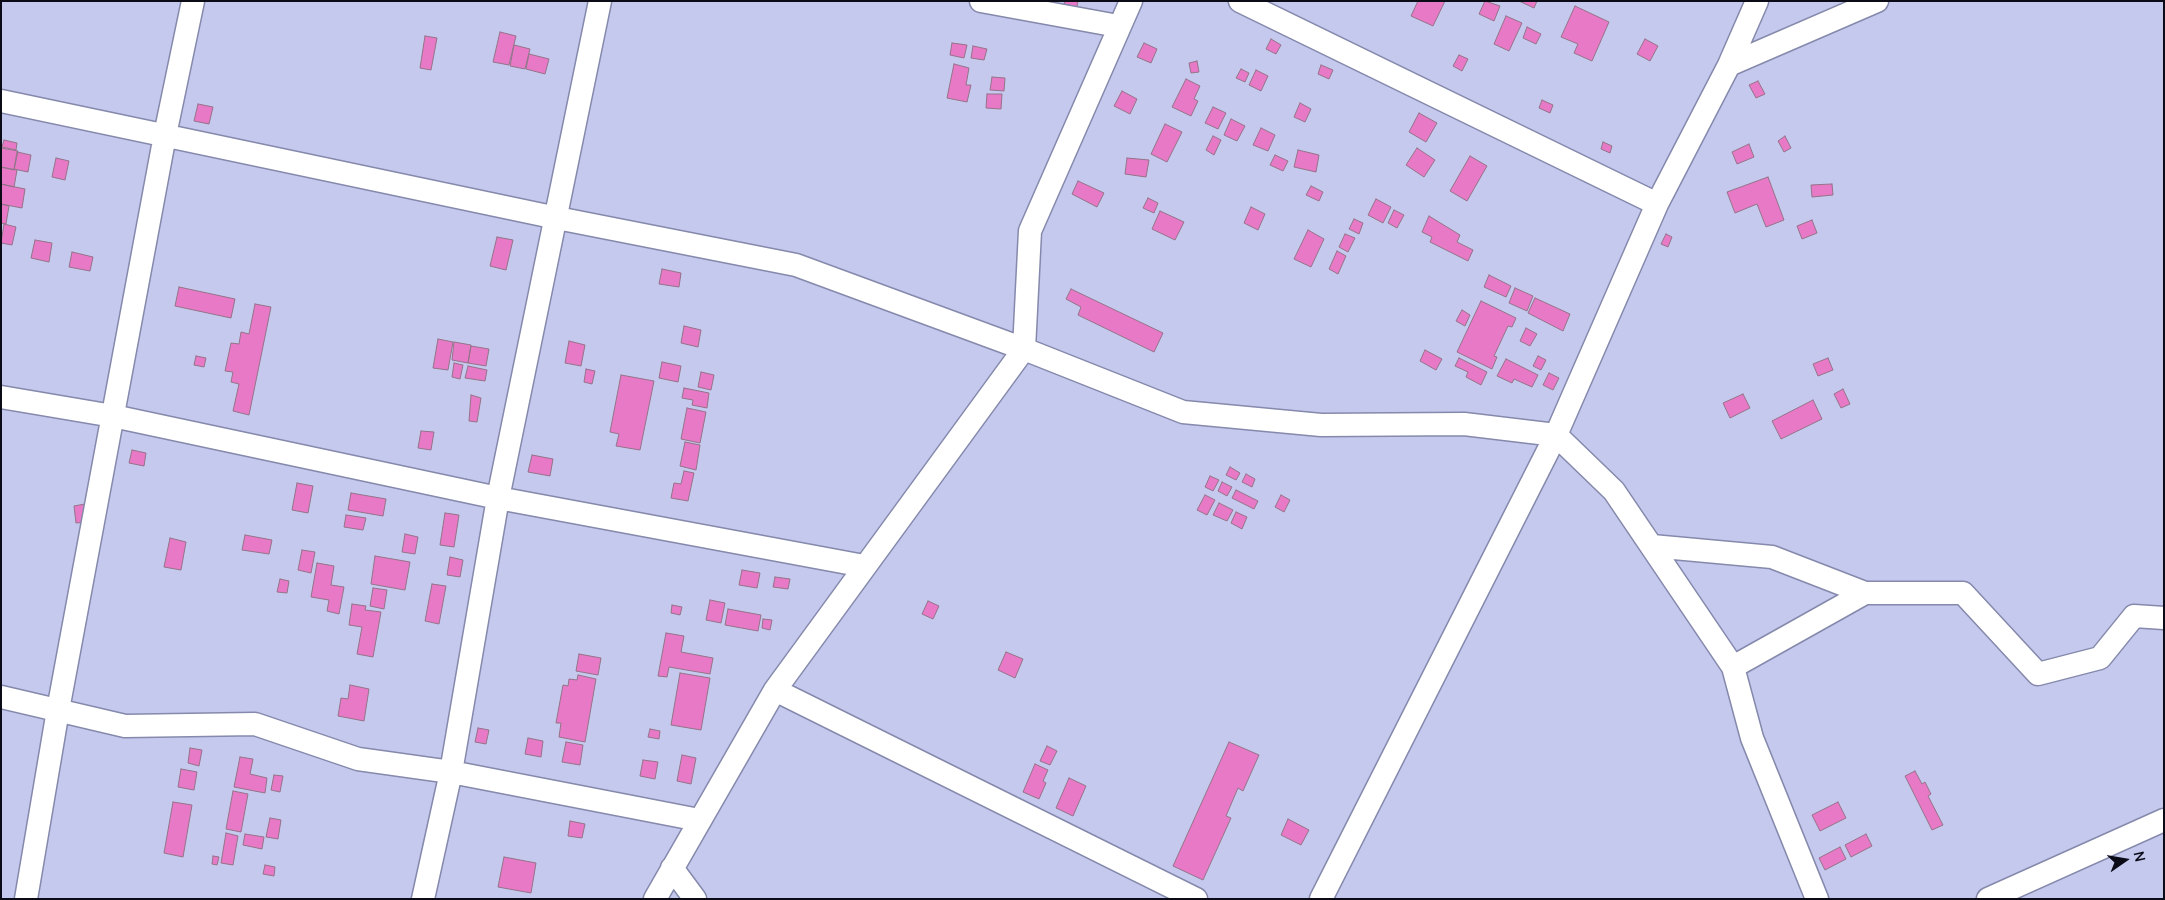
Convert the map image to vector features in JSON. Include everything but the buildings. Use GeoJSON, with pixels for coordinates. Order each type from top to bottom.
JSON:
{"type":"FeatureCollection","features":[{"type":"Feature","properties":{"kind":"street"},"geometry":{"type":"LineString","coordinates":[[26,899],[58,710],[165,135],[193,1]]}},
{"type":"Feature","properties":{"kind":"street"},"geometry":{"type":"LineString","coordinates":[[423,899],[450,772],[498,498],[557,218],[600,1]]}},
{"type":"Feature","properties":{"kind":"street"},"geometry":{"type":"LineString","coordinates":[[981,1],[1118,26]]}},
{"type":"Feature","properties":{"kind":"street"},"geometry":{"type":"LineString","coordinates":[[656,899],[699,820],[775,690],[1024,349],[1030,231],[1118,26],[1131,1]]}},
{"type":"Feature","properties":{"kind":"street"},"geometry":{"type":"LineString","coordinates":[[1240,1],[1657,204]]}},
{"type":"Feature","properties":{"kind":"street"},"geometry":{"type":"LineString","coordinates":[[1321,899],[1556,435],[1657,204],[1729,65],[1757,1]]}},
{"type":"Feature","properties":{"kind":"street"},"geometry":{"type":"LineString","coordinates":[[1729,65],[1877,1]]}},
{"type":"Feature","properties":{"kind":"street"},"geometry":{"type":"LineString","coordinates":[[1,101],[557,218],[796,266],[1024,349],[1183,412],[1321,425],[1464,424],[1556,435],[1614,491],[1733,668],[1752,738],[1817,899]]}},
{"type":"Feature","properties":{"kind":"street"},"geometry":{"type":"LineString","coordinates":[[1,397],[113,416],[498,498],[864,566]]}},
{"type":"Feature","properties":{"kind":"street"},"geometry":{"type":"LineString","coordinates":[[1652,546],[1772,557],[1865,593],[1964,593],[2038,674],[2100,658],[2134,616],[2164,618]]}},
{"type":"Feature","properties":{"kind":"street"},"geometry":{"type":"LineString","coordinates":[[1733,668],[1865,593]]}},
{"type":"Feature","properties":{"kind":"street"},"geometry":{"type":"LineString","coordinates":[[775,690],[1196,899]]}},
{"type":"Feature","properties":{"kind":"street"},"geometry":{"type":"LineString","coordinates":[[1,697],[125,726],[254,724],[358,759],[450,772],[699,820]]}},
{"type":"Feature","properties":{"kind":"street"},"geometry":{"type":"LineString","coordinates":[[1988,899],[2164,820]]}},
{"type":"Feature","properties":{"kind":"street"},"geometry":{"type":"LineString","coordinates":[[672,868],[695,899]]}}]}
